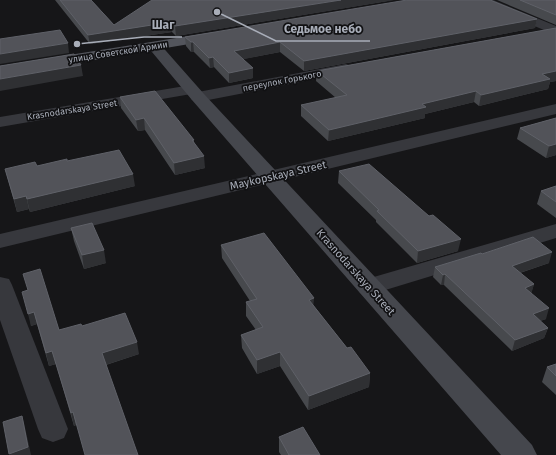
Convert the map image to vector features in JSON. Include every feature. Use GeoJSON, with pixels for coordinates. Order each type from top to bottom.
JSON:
{"type":"FeatureCollection","features":[{"type":"Feature","properties":{"kind":"main road","name":"улица Советской Армии"},"geometry":{"type":"LineString","coordinates":[[0,71],[224,34]]}},
{"type":"Feature","properties":{"kind":"main road","name":"Krasnodarskaya Street"},"geometry":{"type":"LineString","coordinates":[[154,46],[194,93],[521,455]]}},
{"type":"Feature","properties":{"kind":"street"},"geometry":{"type":"LineString","coordinates":[[483,0],[555,31]]}},
{"type":"Feature","properties":{"kind":"street"},"geometry":{"type":"LineString","coordinates":[[531,35],[555,31]]}},
{"type":"Feature","properties":{"kind":"street","name":"переулок Горького"},"geometry":{"type":"LineString","coordinates":[[194,93],[360,67]]}},
{"type":"Feature","properties":{"kind":"street","name":"Krasnodarskaya Street"},"geometry":{"type":"LineString","coordinates":[[0,122],[194,93]]}},
{"type":"Feature","properties":{"kind":"street","name":"Maykopskaya Street"},"geometry":{"type":"LineString","coordinates":[[0,241],[556,109]]}},
{"type":"Feature","properties":{"kind":"street"},"geometry":{"type":"LineString","coordinates":[[369,287],[556,231]]}},
{"type":"Feature","properties":{"kind":"street"},"geometry":{"type":"LineString","coordinates":[[0,285],[53,429]]}},
{"type":"Feature","properties":{"kind":"building"},"geometry":{"type":"Polygon","coordinates":[[[60,0],[91,0],[114,25],[152,0],[341,0],[175,26],[171,22],[88,35],[60,0]]]}},
{"type":"Feature","properties":{"kind":"building"},"geometry":{"type":"Polygon","coordinates":[[[407,0],[490,0],[537,19],[304,61],[280,42],[234,51],[253,68],[229,73],[213,57],[209,58],[193,42],[185,37],[407,0]]]}},
{"type":"Feature","properties":{"kind":"building"},"geometry":{"type":"Polygon","coordinates":[[[520,0],[556,0],[556,15],[520,0]]]}},
{"type":"Feature","properties":{"kind":"building"},"geometry":{"type":"Polygon","coordinates":[[[556,28],[556,71],[542,74],[550,79],[481,95],[476,91],[422,104],[426,107],[329,130],[301,105],[347,95],[317,71],[556,28]]]}},
{"type":"Feature","properties":{"kind":"building"},"geometry":{"type":"Polygon","coordinates":[[[60,30],[68,43],[0,54],[0,39],[60,30]]]}},
{"type":"Feature","properties":{"kind":"building"},"geometry":{"type":"Polygon","coordinates":[[[74,54],[81,65],[0,79],[0,66],[74,54]]]}},
{"type":"Feature","properties":{"kind":"building"},"geometry":{"type":"Polygon","coordinates":[[[155,91],[194,140],[192,140],[204,156],[174,163],[144,118],[136,120],[120,97],[155,91]]]}},
{"type":"Feature","properties":{"kind":"building"},"geometry":{"type":"Polygon","coordinates":[[[556,118],[556,144],[549,146],[520,128],[556,118]]]}},
{"type":"Feature","properties":{"kind":"building"},"geometry":{"type":"Polygon","coordinates":[[[119,150],[133,174],[27,199],[26,196],[14,199],[5,169],[35,162],[37,166],[67,159],[67,161],[119,150]]]}},
{"type":"Feature","properties":{"kind":"building"},"geometry":{"type":"Polygon","coordinates":[[[369,164],[429,216],[433,215],[461,239],[418,251],[339,171],[369,164]]]}},
{"type":"Feature","properties":{"kind":"building"},"geometry":{"type":"Polygon","coordinates":[[[556,186],[556,202],[541,191],[556,186]]]}},
{"type":"Feature","properties":{"kind":"building"},"geometry":{"type":"Polygon","coordinates":[[[92,223],[104,250],[82,255],[71,228],[92,223]]]}},
{"type":"Feature","properties":{"kind":"building"},"geometry":{"type":"Polygon","coordinates":[[[264,233],[314,298],[309,300],[347,348],[351,347],[370,373],[309,396],[280,352],[257,360],[241,335],[263,327],[246,302],[257,299],[221,245],[264,233]]]}},
{"type":"Feature","properties":{"kind":"building"},"geometry":{"type":"Polygon","coordinates":[[[533,237],[552,252],[512,266],[534,284],[525,288],[549,308],[533,314],[548,328],[515,340],[445,274],[443,275],[435,267],[481,253],[482,254],[533,237]]]}},
{"type":"Feature","properties":{"kind":"building"},"geometry":{"type":"Polygon","coordinates":[[[40,269],[59,330],[81,324],[82,326],[125,313],[137,342],[102,353],[138,455],[85,455],[73,412],[71,413],[52,351],[46,353],[34,312],[28,314],[22,292],[28,290],[23,274],[40,269]]]}},
{"type":"Feature","properties":{"kind":"building"},"geometry":{"type":"Polygon","coordinates":[[[556,364],[556,376],[547,367],[556,364]]]}},
{"type":"Feature","properties":{"kind":"building"},"geometry":{"type":"Polygon","coordinates":[[[22,416],[28,447],[9,454],[3,422],[22,416]]]}},
{"type":"Feature","properties":{"kind":"building"},"geometry":{"type":"Polygon","coordinates":[[[303,427],[320,455],[289,455],[279,437],[303,427]]]}},
{"type":"Feature","properties":{"kind":"place","name":"Седьмое небо"},"geometry":{"type":"Point","coordinates":[217,12]}},
{"type":"Feature","properties":{"kind":"place","name":"Шаг"},"geometry":{"type":"Point","coordinates":[77,44]}}]}
